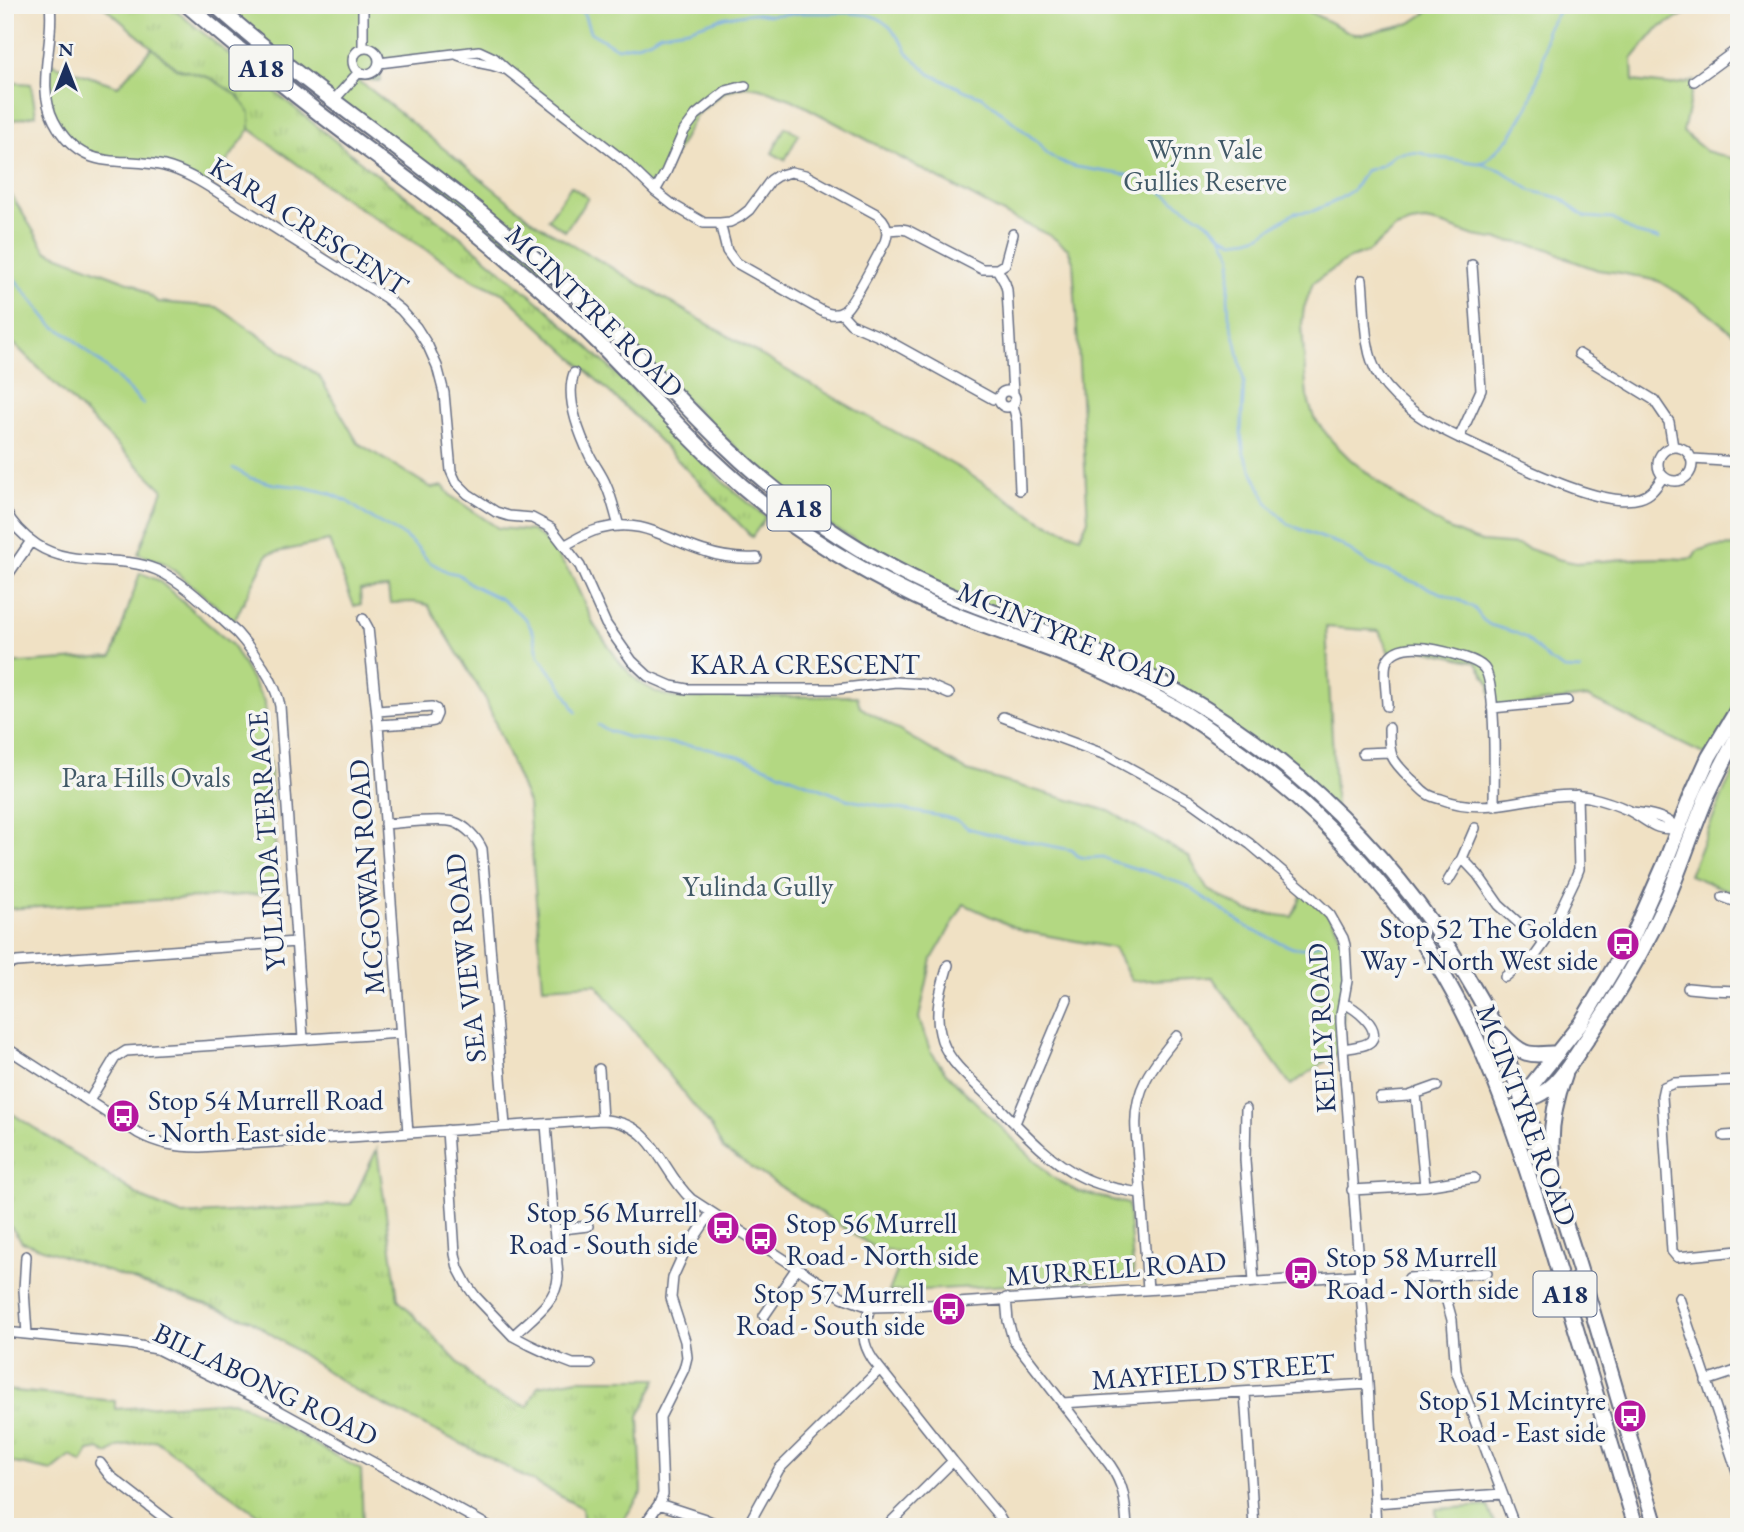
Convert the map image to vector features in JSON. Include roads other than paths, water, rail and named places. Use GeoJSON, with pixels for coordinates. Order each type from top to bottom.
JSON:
{"type":"FeatureCollection","features":[{"type":"Feature","properties":{"kind":"main road","name":"MCINTYRE ROAD"},"geometry":{"type":"LineString","coordinates":[[187,5],[306,103],[459,218],[505,257],[592,335],[718,464],[783,519],[851,562],[905,591],[971,620],[1083,662],[1179,710],[1289,789],[1358,857],[1404,914],[1443,974],[1488,1063],[1542,1218],[1636,1527]]}},
{"type":"Feature","properties":{"kind":"main road","name":"MCINTYRE ROAD"},"geometry":{"type":"LineString","coordinates":[[215,5],[280,60],[460,196],[523,248],[605,322],[731,452],[765,482],[826,527],[914,578],[965,601],[1086,647],[1156,680],[1229,724],[1291,770],[1375,850],[1433,925],[1471,983],[1495,1027],[1559,1203],[1656,1527]]}},
{"type":"Feature","properties":{"kind":"main road"},"geometry":{"type":"LineString","coordinates":[[306,103],[332,101],[338,127]]}},
{"type":"Feature","properties":{"kind":"main road"},"geometry":{"type":"LineString","coordinates":[[1542,1218],[1539,1188],[1518,1118],[1522,1099],[1594,1004],[1634,934],[1709,757],[1739,707]]}},
{"type":"Feature","properties":{"kind":"main road"},"geometry":{"type":"LineString","coordinates":[[1488,1063],[1510,1091],[1522,1099],[1530,1099],[1543,1093],[1569,1066],[1602,1018],[1648,938],[1717,775],[1739,734]]}},
{"type":"Feature","properties":{"kind":"main road"},"geometry":{"type":"LineString","coordinates":[[1678,828],[1701,813]]}},
{"type":"Feature","properties":{"kind":"main road"},"geometry":{"type":"LineString","coordinates":[[1678,828],[1684,855]]}},
{"type":"Feature","properties":{"kind":"main road"},"geometry":{"type":"LineString","coordinates":[[1495,1027],[1511,1045],[1523,1052],[1539,1055],[1558,1053]]}},
{"type":"Feature","properties":{"kind":"main road"},"geometry":{"type":"LineString","coordinates":[[1559,1203],[1551,1139],[1555,1106],[1569,1066]]}},
{"type":"Feature","properties":{"kind":"street","name":"KARA CRESCENT"},"geometry":{"type":"LineString","coordinates":[[50,5],[52,24],[46,96],[54,120],[64,136],[78,149],[95,158],[112,162],[161,165],[180,172],[284,233],[397,306],[422,336],[440,375],[451,471],[456,482],[468,494],[496,512],[533,518],[551,528],[584,572],[602,617],[642,671],[662,684],[677,688],[811,689],[908,682],[933,686],[949,694]]}},
{"type":"Feature","properties":{"kind":"street"},"geometry":{"type":"LineString","coordinates":[[363,5],[363,48]]}},
{"type":"Feature","properties":{"kind":"street"},"geometry":{"type":"LineString","coordinates":[[363,48],[373,50],[378,55],[376,71],[370,74],[361,74],[353,60],[355,54],[363,48]]}},
{"type":"Feature","properties":{"kind":"street"},"geometry":{"type":"LineString","coordinates":[[1694,80],[1739,48]]}},
{"type":"Feature","properties":{"kind":"street"},"geometry":{"type":"LineString","coordinates":[[379,63],[480,51],[494,58],[624,161],[673,205],[704,223],[730,222],[740,217],[749,210],[771,180],[791,172],[805,175],[878,215],[887,230],[885,242],[852,302],[841,313],[833,314],[735,262],[727,251],[720,223]]}},
{"type":"Feature","properties":{"kind":"street"},"geometry":{"type":"LineString","coordinates":[[332,101],[359,72]]}},
{"type":"Feature","properties":{"kind":"street"},"geometry":{"type":"LineString","coordinates":[[655,191],[684,131],[696,114],[726,91],[745,86]]}},
{"type":"Feature","properties":{"kind":"street"},"geometry":{"type":"LineString","coordinates":[[887,230],[907,230],[982,269],[997,269],[1005,264],[1013,233]]}},
{"type":"Feature","properties":{"kind":"street"},"geometry":{"type":"LineString","coordinates":[[1459,438],[1480,390],[1472,265]]}},
{"type":"Feature","properties":{"kind":"street"},"geometry":{"type":"LineString","coordinates":[[997,269],[1007,290],[1013,393],[1016,399],[1013,405],[1006,408],[998,399]]}},
{"type":"Feature","properties":{"kind":"street"},"geometry":{"type":"LineString","coordinates":[[1362,280],[1368,355],[1374,369],[1391,391],[1418,415],[1459,438],[1555,482],[1612,499],[1638,499],[1652,493],[1662,477]]}},
{"type":"Feature","properties":{"kind":"street"},"geometry":{"type":"LineString","coordinates":[[841,313],[851,324],[881,337],[992,399],[998,399]]}},
{"type":"Feature","properties":{"kind":"street"},"geometry":{"type":"LineString","coordinates":[[1579,354],[1654,401],[1669,422],[1673,447]]}},
{"type":"Feature","properties":{"kind":"street"},"geometry":{"type":"LineString","coordinates":[[574,373],[570,394],[576,416],[589,454],[605,482],[619,526]]}},
{"type":"Feature","properties":{"kind":"street"},"geometry":{"type":"LineString","coordinates":[[998,399],[1004,391],[1013,393]]}},
{"type":"Feature","properties":{"kind":"street"},"geometry":{"type":"LineString","coordinates":[[1013,405],[1017,421],[1020,490]]}},
{"type":"Feature","properties":{"kind":"street"},"geometry":{"type":"LineString","coordinates":[[1673,447],[1688,452],[1693,459],[1688,477],[1675,483],[1662,477],[1657,465],[1662,452],[1673,447]]}},
{"type":"Feature","properties":{"kind":"street"},"geometry":{"type":"LineString","coordinates":[[1693,459],[1739,462]]}},
{"type":"Feature","properties":{"kind":"street","name":"YULINDA TERRACE"},"geometry":{"type":"LineString","coordinates":[[5,510],[19,531],[54,555],[127,562],[149,567],[171,577],[237,633],[278,694],[303,1039]]}},
{"type":"Feature","properties":{"kind":"street"},"geometry":{"type":"LineString","coordinates":[[566,545],[604,527],[649,528],[705,552],[730,558],[757,558]]}},
{"type":"Feature","properties":{"kind":"street"},"geometry":{"type":"LineString","coordinates":[[5,579],[31,541]]}},
{"type":"Feature","properties":{"kind":"street","name":"MCGOWAN ROAD"},"geometry":{"type":"LineString","coordinates":[[363,619],[368,628],[377,710],[408,1133]]}},
{"type":"Feature","properties":{"kind":"street"},"geometry":{"type":"LineString","coordinates":[[1387,706],[1386,664],[1399,650],[1437,649],[1476,662],[1483,667],[1490,685],[1492,708],[1493,806]]}},
{"type":"Feature","properties":{"kind":"street"},"geometry":{"type":"LineString","coordinates":[[1492,708],[1567,701]]}},
{"type":"Feature","properties":{"kind":"street"},"geometry":{"type":"LineString","coordinates":[[377,710],[432,707],[437,714],[434,721],[378,725]]}},
{"type":"Feature","properties":{"kind":"street","name":"KELLY ROAD"},"geometry":{"type":"LineString","coordinates":[[1003,717],[1095,750],[1190,801],[1266,858],[1326,911],[1336,924],[1345,945],[1347,981],[1341,1014],[1376,1527]]}},
{"type":"Feature","properties":{"kind":"street"},"geometry":{"type":"LineString","coordinates":[[1389,727],[1389,752],[1402,770],[1427,794],[1454,804],[1493,806],[1561,794],[1577,795],[1669,820],[1678,828]]}},
{"type":"Feature","properties":{"kind":"street"},"geometry":{"type":"LineString","coordinates":[[1363,753],[1389,752]]}},
{"type":"Feature","properties":{"kind":"street"},"geometry":{"type":"LineString","coordinates":[[1505,977],[1535,956],[1545,942],[1579,869],[1577,795]]}},
{"type":"Feature","properties":{"kind":"street","name":"SEA VIEW ROAD"},"geometry":{"type":"LineString","coordinates":[[385,824],[453,822],[472,834],[482,849],[505,1126]]}},
{"type":"Feature","properties":{"kind":"street"},"geometry":{"type":"LineString","coordinates":[[1448,881],[1475,828]]}},
{"type":"Feature","properties":{"kind":"street"},"geometry":{"type":"LineString","coordinates":[[1462,858],[1499,905],[1521,926],[1545,942]]}},
{"type":"Feature","properties":{"kind":"street"},"geometry":{"type":"LineString","coordinates":[[1723,897],[1739,903]]}},
{"type":"Feature","properties":{"kind":"street"},"geometry":{"type":"LineString","coordinates":[[5,965],[296,942]]}},
{"type":"Feature","properties":{"kind":"street"},"geometry":{"type":"LineString","coordinates":[[948,965],[939,1007],[939,1030],[948,1054],[957,1066],[1068,1170],[1098,1184],[1141,1194]]}},
{"type":"Feature","properties":{"kind":"street"},"geometry":{"type":"LineString","coordinates":[[1688,988],[1739,991]]}},
{"type":"Feature","properties":{"kind":"street"},"geometry":{"type":"LineString","coordinates":[[1015,1123],[1067,999]]}},
{"type":"Feature","properties":{"kind":"street"},"geometry":{"type":"LineString","coordinates":[[1343,1003],[1354,1008],[1368,1022],[1373,1036],[1367,1043],[1343,1049]]}},
{"type":"Feature","properties":{"kind":"street"},"geometry":{"type":"LineString","coordinates":[[89,1101],[115,1058],[126,1051],[400,1033]]}},
{"type":"Feature","properties":{"kind":"street"},"geometry":{"type":"LineString","coordinates":[[1148,1289],[1135,1122],[1136,1104],[1149,1072],[1177,1035]]}},
{"type":"Feature","properties":{"kind":"street","name":"MURRELL ROAD"},"geometry":{"type":"LineString","coordinates":[[5,1047],[138,1133],[159,1143],[177,1147],[601,1120],[619,1122],[642,1134],[654,1147],[677,1185],[691,1199],[842,1297],[870,1307],[1360,1275]]}},
{"type":"Feature","properties":{"kind":"street"},"geometry":{"type":"LineString","coordinates":[[599,1069],[601,1120]]}},
{"type":"Feature","properties":{"kind":"street"},"geometry":{"type":"LineString","coordinates":[[1739,1080],[1674,1083],[1664,1087],[1662,1096],[1672,1251],[1677,1256],[1739,1251]]}},
{"type":"Feature","properties":{"kind":"street"},"geometry":{"type":"LineString","coordinates":[[1380,1098],[1416,1094],[1437,1086]]}},
{"type":"Feature","properties":{"kind":"street"},"geometry":{"type":"LineString","coordinates":[[1416,1094],[1425,1186]]}},
{"type":"Feature","properties":{"kind":"street"},"geometry":{"type":"LineString","coordinates":[[1246,1109],[1245,1160],[1254,1282]]}},
{"type":"Feature","properties":{"kind":"street"},"geometry":{"type":"LineString","coordinates":[[513,1336],[557,1289],[546,1124]]}},
{"type":"Feature","properties":{"kind":"street"},"geometry":{"type":"LineString","coordinates":[[447,1130],[454,1244],[458,1268],[464,1282],[513,1336],[573,1364],[590,1364]]}},
{"type":"Feature","properties":{"kind":"street"},"geometry":{"type":"LineString","coordinates":[[1724,1136],[1739,1135]]}},
{"type":"Feature","properties":{"kind":"street"},"geometry":{"type":"LineString","coordinates":[[1352,1190],[1425,1186],[1474,1178]]}},
{"type":"Feature","properties":{"kind":"street"},"geometry":{"type":"LineString","coordinates":[[643,1527],[659,1504],[663,1487],[660,1418],[684,1369],[687,1357],[685,1341],[673,1304],[673,1277],[683,1255],[711,1213]]}},
{"type":"Feature","properties":{"kind":"street"},"geometry":{"type":"LineString","coordinates":[[554,1230],[588,1226]]}},
{"type":"Feature","properties":{"kind":"street"},"geometry":{"type":"LineString","coordinates":[[26,1256],[24,1290],[27,1334]]}},
{"type":"Feature","properties":{"kind":"street"},"geometry":{"type":"LineString","coordinates":[[764,1316],[796,1269]]}},
{"type":"Feature","properties":{"kind":"street"},"geometry":{"type":"LineString","coordinates":[[1409,1278],[1487,1273]]}},
{"type":"Feature","properties":{"kind":"street"},"geometry":{"type":"LineString","coordinates":[[1445,1276],[1455,1366],[1515,1527]]}},
{"type":"Feature","properties":{"kind":"street"},"geometry":{"type":"LineString","coordinates":[[1006,1298],[1013,1339],[1120,1480],[1125,1497],[1127,1527]]}},
{"type":"Feature","properties":{"kind":"street"},"geometry":{"type":"LineString","coordinates":[[1679,1298],[1739,1477]]}},
{"type":"Feature","properties":{"kind":"street"},"geometry":{"type":"LineString","coordinates":[[870,1307],[864,1330],[868,1353],[1005,1527]]}},
{"type":"Feature","properties":{"kind":"street","name":"BILLABONG ROAD"},"geometry":{"type":"LineString","coordinates":[[5,1332],[157,1349],[258,1399],[490,1527]]}},
{"type":"Feature","properties":{"kind":"street"},"geometry":{"type":"LineString","coordinates":[[747,1527],[779,1469],[880,1369]]}},
{"type":"Feature","properties":{"kind":"street"},"geometry":{"type":"LineString","coordinates":[[1706,1381],[1739,1370]]}},
{"type":"Feature","properties":{"kind":"street","name":"MAYFIELD STREET"},"geometry":{"type":"LineString","coordinates":[[1062,1404],[1368,1384]]}},
{"type":"Feature","properties":{"kind":"street"},"geometry":{"type":"LineString","coordinates":[[1245,1393],[1254,1527]]}},
{"type":"Feature","properties":{"kind":"street"},"geometry":{"type":"LineString","coordinates":[[886,1527],[953,1461]]}},
{"type":"Feature","properties":{"kind":"street"},"geometry":{"type":"LineString","coordinates":[[100,1463],[110,1476],[176,1527]]}},
{"type":"Feature","properties":{"kind":"street"},"geometry":{"type":"LineString","coordinates":[[1374,1503],[1502,1494]]}},
{"type":"Feature","properties":{"kind":"street"},"geometry":{"type":"LineString","coordinates":[[659,1504],[723,1527]]}},
{"type":"Feature","properties":{"kind":"waterway"},"geometry":{"type":"LineString","coordinates":[[573,5],[584,14],[590,32],[617,48],[637,44],[660,33],[753,13],[849,13],[878,18],[890,27],[908,53],[930,74],[983,97],[1041,145],[1046,153],[1060,162],[1139,177],[1233,241],[1261,235],[1294,213],[1313,211],[1336,201],[1354,189],[1365,171],[1382,165],[1395,154],[1407,152],[1478,163],[1501,170],[1532,191],[1561,198],[1586,217],[1613,219],[1635,233],[1659,239]]}},
{"type":"Feature","properties":{"kind":"waterway"},"geometry":{"type":"LineString","coordinates":[[1479,163],[1486,161],[1511,136],[1529,105],[1542,65],[1547,29],[1563,5]]}},
{"type":"Feature","properties":{"kind":"waterway"},"geometry":{"type":"LineString","coordinates":[[1223,238],[1232,256],[1229,316],[1244,382],[1241,433],[1244,454],[1267,502],[1288,524],[1340,544],[1369,564],[1461,601],[1474,608],[1490,625],[1526,638],[1549,660],[1564,669],[1580,670]]}},
{"type":"Feature","properties":{"kind":"waterway"},"geometry":{"type":"LineString","coordinates":[[5,267],[52,325],[70,336],[143,404]]}},
{"type":"Feature","properties":{"kind":"waterway"},"geometry":{"type":"LineString","coordinates":[[233,468],[250,478],[329,493],[347,501],[369,517],[404,536],[428,561],[448,572],[458,574],[472,585],[501,599],[526,619],[533,632],[539,656],[562,687],[576,712]]}},
{"type":"Feature","properties":{"kind":"waterway"},"geometry":{"type":"LineString","coordinates":[[598,725],[630,738],[708,748],[739,756],[849,800],[945,817],[968,828],[1072,850],[1085,858],[1103,857],[1187,886],[1252,930],[1293,948],[1308,948],[1322,942]]}},
{"type":"Feature","properties":{"kind":"place","name":"Stop 52 The Golden Way - North West side"},"geometry":{"type":"Point","coordinates":[1623,944]}},
{"type":"Feature","properties":{"kind":"place","name":"Stop 54 Murrell Road - North East side"},"geometry":{"type":"Point","coordinates":[123,1116]}},
{"type":"Feature","properties":{"kind":"place","name":"Stop 56 Murrell Road - South side"},"geometry":{"type":"Point","coordinates":[723,1228]}},
{"type":"Feature","properties":{"kind":"place","name":"Stop 56 Murrell Road - North side"},"geometry":{"type":"Point","coordinates":[761,1239]}},
{"type":"Feature","properties":{"kind":"place","name":"Stop 58 Murrell Road - North side"},"geometry":{"type":"Point","coordinates":[1301,1273]}},
{"type":"Feature","properties":{"kind":"place","name":"Stop 57 Murrell Road - South side"},"geometry":{"type":"Point","coordinates":[949,1309]}},
{"type":"Feature","properties":{"kind":"place","name":"Stop 51 Mcintyre Road - East side"},"geometry":{"type":"Point","coordinates":[1630,1416]}},
{"type":"Feature","properties":{"kind":"park label","name":"Wynn Vale Gullies Reserve"},"geometry":{"type":"Point","coordinates":[1205,165]}},
{"type":"Feature","properties":{"kind":"park label","name":"Para Hills Ovals"},"geometry":{"type":"Point","coordinates":[146,777]}},
{"type":"Feature","properties":{"kind":"park label","name":"Yulinda Gully"},"geometry":{"type":"Point","coordinates":[758,886]}}]}
